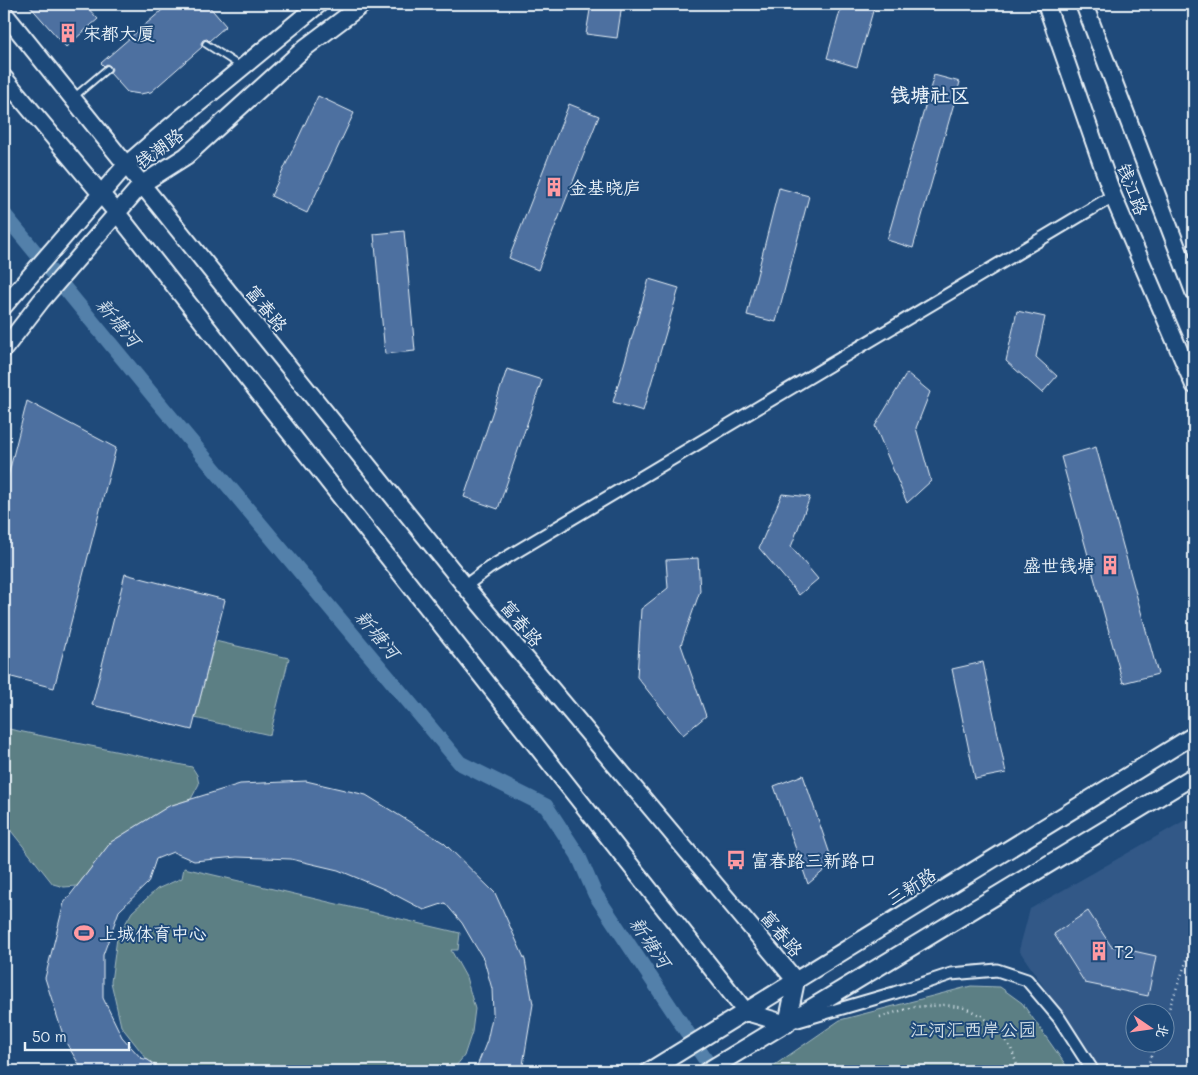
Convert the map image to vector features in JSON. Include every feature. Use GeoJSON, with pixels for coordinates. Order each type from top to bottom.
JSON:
{"type":"FeatureCollection","features":[{"type":"Feature","properties":{"kind":"main road","name":"钱潮路"},"geometry":{"type":"LineString","coordinates":[[4,306],[126,165],[319,4]]}},
{"type":"Feature","properties":{"kind":"main road","name":"钱潮路"},"geometry":{"type":"LineString","coordinates":[[4,348],[41,301],[142,184],[186,156],[306,47],[363,4]]}},
{"type":"Feature","properties":{"kind":"main road","name":"钱江路"},"geometry":{"type":"LineString","coordinates":[[1046,4],[1113,196],[1194,385]]}},
{"type":"Feature","properties":{"kind":"main road","name":"钱江路"},"geometry":{"type":"LineString","coordinates":[[1084,4],[1194,292]]}},
{"type":"Feature","properties":{"kind":"main road","name":"富春路"},"geometry":{"type":"LineString","coordinates":[[4,13],[465,586],[796,981],[787,1024]]}},
{"type":"Feature","properties":{"kind":"main road"},"geometry":{"type":"LineString","coordinates":[[4,78],[117,213],[746,1012],[787,1024]]}},
{"type":"Feature","properties":{"kind":"main road","name":"三新路"},"geometry":{"type":"LineString","coordinates":[[649,1071],[1194,735]]}},
{"type":"Feature","properties":{"kind":"main road"},"geometry":{"type":"LineString","coordinates":[[707,1071],[1194,776]]}},
{"type":"Feature","properties":{"kind":"street"},"geometry":{"type":"LineString","coordinates":[[465,586],[489,568],[1113,196]]}},
{"type":"Feature","properties":{"kind":"street"},"geometry":{"type":"LineString","coordinates":[[787,1024],[894,993],[951,974],[997,970],[1028,980],[1059,1018],[1093,1071]]}},
{"type":"Feature","properties":{"kind":"lane"},"geometry":{"type":"LineString","coordinates":[[206,44],[242,67]]}},
{"type":"Feature","properties":{"kind":"lane"},"geometry":{"type":"LineString","coordinates":[[72,98],[107,69]]}},
{"type":"Feature","properties":{"kind":"path"},"geometry":{"type":"LineString","coordinates":[[1172,1002],[1188,957]]}},
{"type":"Feature","properties":{"kind":"path"},"geometry":{"type":"LineString","coordinates":[[880,1017],[913,1007],[945,1005],[965,1008],[982,1016],[998,1030],[1010,1048],[1019,1071]]}},
{"type":"Feature","properties":{"kind":"path"},"geometry":{"type":"LineString","coordinates":[[1146,1071],[1153,1052]]}},
{"type":"Feature","properties":{"kind":"path"},"geometry":{"type":"LineString","coordinates":[[904,1071],[909,1069],[928,1071]]}},
{"type":"Feature","properties":{"kind":"shaded area"},"geometry":{"type":"Polygon","coordinates":[[[1194,815],[1194,1071],[1100,1071],[1019,950],[1030,909],[1194,815]]]}},
{"type":"Feature","properties":{"kind":"green space"},"geometry":{"type":"Polygon","coordinates":[[[215,641],[289,658],[270,735],[195,718],[215,641]]]}},
{"type":"Feature","properties":{"kind":"green space"},"geometry":{"type":"Polygon","coordinates":[[[4,728],[192,767],[197,775],[199,784],[191,799],[169,806],[111,842],[77,886],[64,887],[53,884],[4,822],[4,728]]]}},
{"type":"Feature","properties":{"kind":"green space"},"geometry":{"type":"Polygon","coordinates":[[[184,868],[460,933],[458,950],[451,950],[466,977],[475,1009],[472,1032],[464,1056],[452,1071],[163,1071],[150,1063],[121,1026],[111,982],[117,938],[132,912],[157,889],[182,878],[184,868]]]}},
{"type":"Feature","properties":{"kind":"green space","name":"江河汇西岸公园"},"geometry":{"type":"Polygon","coordinates":[[[971,986],[1000,987],[1022,1003],[1070,1071],[766,1071],[840,1020],[971,986]]]}},
{"type":"Feature","properties":{"kind":"building","name":"宋都大厦"},"geometry":{"type":"Polygon","coordinates":[[[28,4],[84,4],[98,19],[66,47],[28,4]]]}},
{"type":"Feature","properties":{"kind":"building"},"geometry":{"type":"Polygon","coordinates":[[[169,4],[207,4],[226,26],[209,41],[207,39],[203,40],[201,43],[202,47],[151,92],[140,94],[127,92],[110,73],[112,69],[110,66],[107,64],[104,66],[101,63],[169,4]]]}},
{"type":"Feature","properties":{"kind":"building"},"geometry":{"type":"Polygon","coordinates":[[[591,4],[622,4],[617,38],[586,34],[591,4]]]}},
{"type":"Feature","properties":{"kind":"building"},"geometry":{"type":"Polygon","coordinates":[[[842,4],[875,4],[857,67],[827,58],[842,4]]]}},
{"type":"Feature","properties":{"kind":"building"},"geometry":{"type":"Polygon","coordinates":[[[934,75],[960,82],[913,248],[887,240],[934,75]]]}},
{"type":"Feature","properties":{"kind":"building"},"geometry":{"type":"Polygon","coordinates":[[[318,96],[354,113],[307,213],[271,196],[318,96]]]}},
{"type":"Feature","properties":{"kind":"building","name":"金基晓庐"},"geometry":{"type":"Polygon","coordinates":[[[569,104],[599,116],[538,270],[509,258],[569,104]]]}},
{"type":"Feature","properties":{"kind":"building"},"geometry":{"type":"Polygon","coordinates":[[[779,188],[809,196],[776,322],[747,315],[779,188]]]}},
{"type":"Feature","properties":{"kind":"building"},"geometry":{"type":"Polygon","coordinates":[[[404,231],[415,351],[385,354],[374,234],[404,231]]]}},
{"type":"Feature","properties":{"kind":"building"},"geometry":{"type":"Polygon","coordinates":[[[649,279],[679,288],[643,411],[613,402],[649,279]]]}},
{"type":"Feature","properties":{"kind":"building"},"geometry":{"type":"Polygon","coordinates":[[[1017,311],[1045,317],[1036,357],[1057,376],[1042,393],[1006,361],[1017,311]]]}},
{"type":"Feature","properties":{"kind":"building"},"geometry":{"type":"Polygon","coordinates":[[[507,369],[542,380],[498,509],[464,497],[507,369]]]}},
{"type":"Feature","properties":{"kind":"building"},"geometry":{"type":"Polygon","coordinates":[[[907,373],[930,392],[916,428],[931,481],[907,503],[875,426],[907,373]]]}},
{"type":"Feature","properties":{"kind":"building"},"geometry":{"type":"Polygon","coordinates":[[[27,401],[116,448],[54,688],[4,675],[4,492],[27,401]]]}},
{"type":"Feature","properties":{"kind":"building","name":"盛世钱塘"},"geometry":{"type":"Polygon","coordinates":[[[1096,447],[1158,674],[1123,683],[1061,457],[1096,447]]]}},
{"type":"Feature","properties":{"kind":"building"},"geometry":{"type":"Polygon","coordinates":[[[782,494],[810,497],[791,547],[818,579],[799,595],[759,548],[782,494]]]}},
{"type":"Feature","properties":{"kind":"building"},"geometry":{"type":"Polygon","coordinates":[[[698,558],[700,591],[681,645],[706,716],[683,735],[637,677],[641,609],[668,588],[666,560],[698,558]]]}},
{"type":"Feature","properties":{"kind":"building"},"geometry":{"type":"Polygon","coordinates":[[[125,574],[225,600],[192,730],[92,705],[125,574]]]}},
{"type":"Feature","properties":{"kind":"building"},"geometry":{"type":"Polygon","coordinates":[[[983,662],[1006,773],[975,779],[952,669],[983,662]]]}},
{"type":"Feature","properties":{"kind":"building"},"geometry":{"type":"Polygon","coordinates":[[[803,775],[833,863],[808,884],[774,786],[803,775]]]}},
{"type":"Feature","properties":{"kind":"building","name":"上城体育中心"},"geometry":{"type":"Polygon","coordinates":[[[306,781],[366,795],[444,843],[495,893],[525,960],[533,1004],[522,1071],[475,1071],[487,1041],[493,1013],[492,989],[484,960],[462,923],[445,903],[424,910],[384,889],[338,870],[291,859],[237,857],[194,861],[173,852],[156,859],[148,883],[119,911],[103,955],[103,998],[122,1037],[141,1058],[148,1060],[163,1071],[83,1071],[65,1041],[45,978],[64,903],[111,842],[169,806],[240,784],[306,781]]]}},
{"type":"Feature","properties":{"kind":"building","name":"T2"},"geometry":{"type":"Polygon","coordinates":[[[1088,911],[1111,946],[1156,956],[1148,996],[1085,983],[1054,934],[1088,911]]]}},
{"type":"Feature","properties":{"kind":"waterway","name":"新塘河"},"geometry":{"type":"LineString","coordinates":[[4,214],[164,409],[460,763],[546,806],[578,855],[595,894],[713,1071]]}},
{"type":"Feature","properties":{"kind":"place","name":"宋都大厦"},"geometry":{"type":"Point","coordinates":[68,33]}},
{"type":"Feature","properties":{"kind":"place","name":"金基晓庐"},"geometry":{"type":"Point","coordinates":[554,187]}},
{"type":"Feature","properties":{"kind":"place","name":"盛世钱塘"},"geometry":{"type":"Point","coordinates":[1110,565]}},
{"type":"Feature","properties":{"kind":"place","name":"富春路三新路口"},"geometry":{"type":"Point","coordinates":[736,860]}},
{"type":"Feature","properties":{"kind":"place","name":"上城体育中心"},"geometry":{"type":"Point","coordinates":[84,933]}},
{"type":"Feature","properties":{"kind":"place","name":"T2"},"geometry":{"type":"Point","coordinates":[1099,951]}},
{"type":"Feature","properties":{"kind":"district","name":"钱塘社区"},"geometry":{"type":"Point","coordinates":[930,94]}}]}
